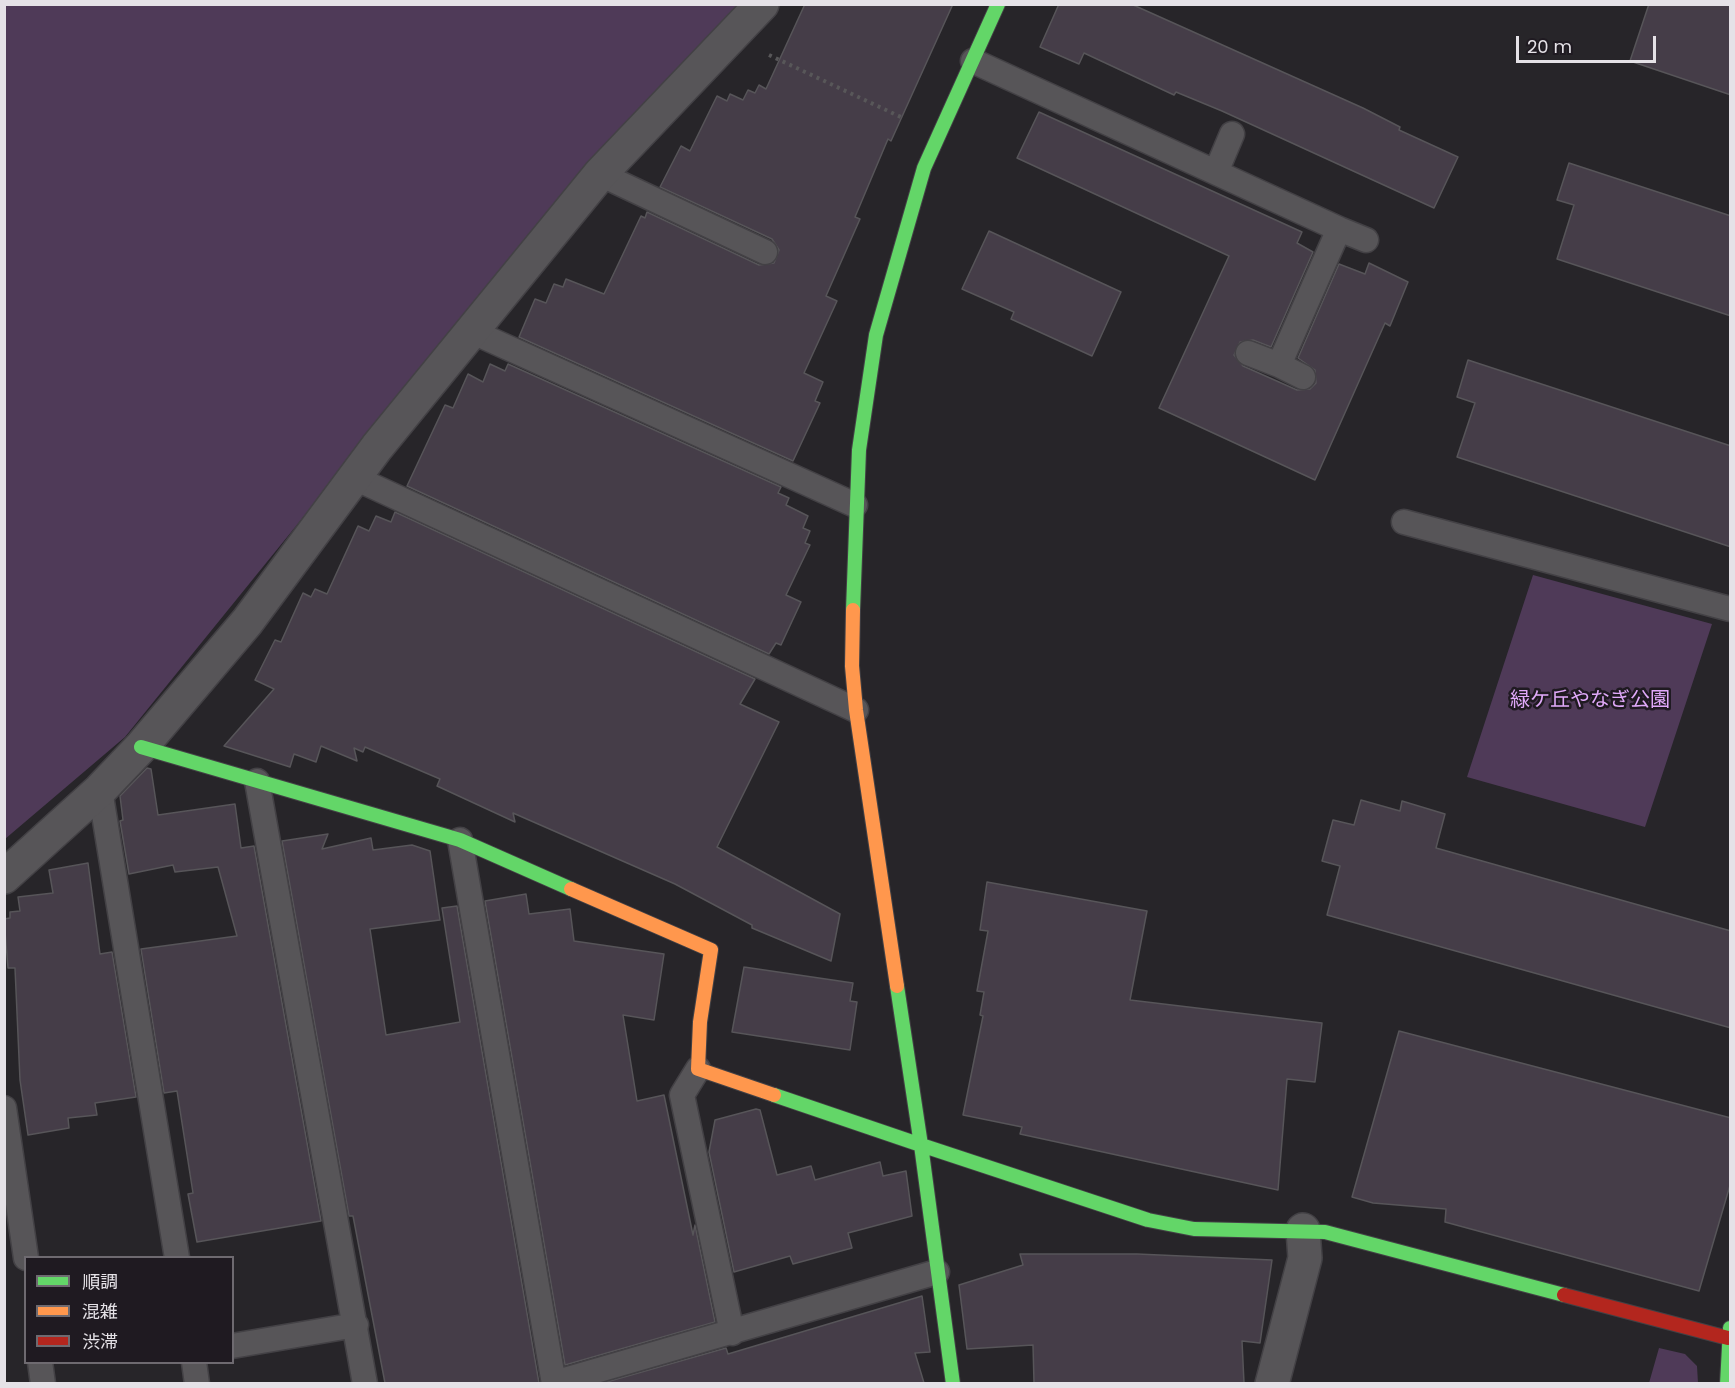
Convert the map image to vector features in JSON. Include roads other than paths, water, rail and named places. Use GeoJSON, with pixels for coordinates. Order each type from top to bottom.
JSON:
{"type":"FeatureCollection","features":[{"type":"Feature","properties":{"kind":"street"},"geometry":{"type":"LineString","coordinates":[[4,876],[100,790],[141,747],[247,622],[377,447],[600,174],[762,4]]}},
{"type":"Feature","properties":{"kind":"street"},"geometry":{"type":"LineString","coordinates":[[953,1383],[921,1145],[856,710],[852,666],[855,505],[859,450],[876,335],[924,168],[998,4]]}},
{"type":"Feature","properties":{"kind":"street"},"geometry":{"type":"LineString","coordinates":[[141,747],[460,840],[711,950],[700,1022],[698,1069],[1148,1220],[1194,1229],[1325,1232],[1729,1333],[1727,1383]]}},
{"type":"Feature","properties":{"kind":"street"},"geometry":{"type":"LineString","coordinates":[[1272,1383],[1305,1258],[1303,1230]]}},
{"type":"Feature","properties":{"kind":"lane"},"geometry":{"type":"LineString","coordinates":[[973,62],[1366,240]]}},
{"type":"Feature","properties":{"kind":"lane"},"geometry":{"type":"LineString","coordinates":[[1216,172],[1232,134]]}},
{"type":"Feature","properties":{"kind":"lane"},"geometry":{"type":"LineString","coordinates":[[600,174],[765,252]]}},
{"type":"Feature","properties":{"kind":"lane"},"geometry":{"type":"LineString","coordinates":[[1279,365],[1339,228]]}},
{"type":"Feature","properties":{"kind":"lane"},"geometry":{"type":"LineString","coordinates":[[471,331],[855,505]]}},
{"type":"Feature","properties":{"kind":"lane"},"geometry":{"type":"LineString","coordinates":[[1248,353],[1304,377]]}},
{"type":"Feature","properties":{"kind":"lane"},"geometry":{"type":"LineString","coordinates":[[355,478],[856,710]]}},
{"type":"Feature","properties":{"kind":"lane"},"geometry":{"type":"LineString","coordinates":[[1404,522],[1731,609]]}},
{"type":"Feature","properties":{"kind":"lane"},"geometry":{"type":"LineString","coordinates":[[256,780],[365,1383]]}},
{"type":"Feature","properties":{"kind":"lane"},"geometry":{"type":"LineString","coordinates":[[100,790],[177,1256]]}},
{"type":"Feature","properties":{"kind":"lane"},"geometry":{"type":"LineString","coordinates":[[460,840],[554,1383],[938,1272]]}},
{"type":"Feature","properties":{"kind":"lane"},"geometry":{"type":"LineString","coordinates":[[698,1069],[682,1095],[732,1333]]}},
{"type":"Feature","properties":{"kind":"lane"},"geometry":{"type":"LineString","coordinates":[[4,1108],[26,1256]]}},
{"type":"Feature","properties":{"kind":"lane"},"geometry":{"type":"LineString","coordinates":[[234,1346],[356,1325]]}},
{"type":"Feature","properties":{"kind":"lane"},"geometry":{"type":"LineString","coordinates":[[40,1364],[43,1383]]}},
{"type":"Feature","properties":{"kind":"lane"},"geometry":{"type":"LineString","coordinates":[[194,1364],[197,1383]]}},
{"type":"Feature","properties":{"kind":"park label","name":"緑ケ丘やなぎ公園"},"geometry":{"type":"Point","coordinates":[1590,701]}}]}
